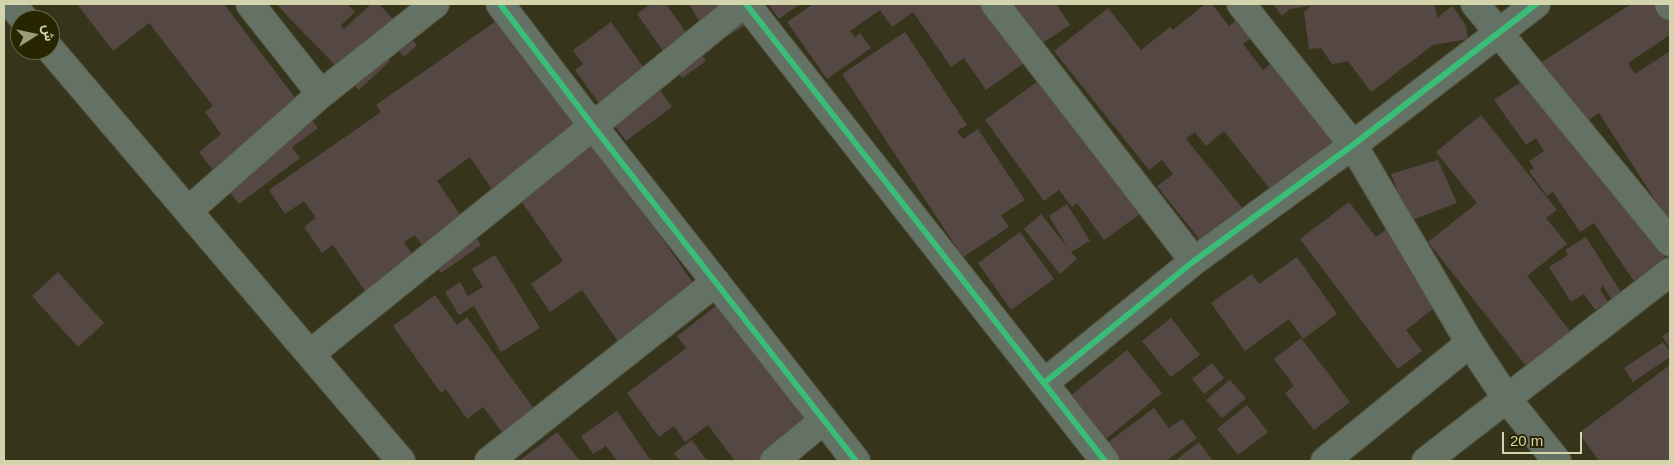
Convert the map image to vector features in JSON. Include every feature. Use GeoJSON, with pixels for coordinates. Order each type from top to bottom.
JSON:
{"type":"FeatureCollection","features":[{"type":"Feature","properties":{"kind":"street"},"geometry":{"type":"LineString","coordinates":[[250,4],[321,94]]}},
{"type":"Feature","properties":{"kind":"street"},"geometry":{"type":"LineString","coordinates":[[188,211],[321,94],[435,4]]}},
{"type":"Feature","properties":{"kind":"street"},"geometry":{"type":"LineString","coordinates":[[500,4],[856,461]]}},
{"type":"Feature","properties":{"kind":"street"},"geometry":{"type":"LineString","coordinates":[[310,354],[745,4],[1106,461]]}},
{"type":"Feature","properties":{"kind":"street"},"geometry":{"type":"LineString","coordinates":[[994,4],[1194,260]]}},
{"type":"Feature","properties":{"kind":"street"},"geometry":{"type":"LineString","coordinates":[[1241,4],[1353,145],[1470,343],[1507,399],[1557,461]]}},
{"type":"Feature","properties":{"kind":"street"},"geometry":{"type":"LineString","coordinates":[[1475,4],[1670,242]]}},
{"type":"Feature","properties":{"kind":"street"},"geometry":{"type":"LineString","coordinates":[[1044,384],[1194,260],[1353,145],[1536,4]]}},
{"type":"Feature","properties":{"kind":"street"},"geometry":{"type":"LineString","coordinates":[[59,60],[401,461]]}},
{"type":"Feature","properties":{"kind":"street"},"geometry":{"type":"LineString","coordinates":[[1426,461],[1670,272]]}},
{"type":"Feature","properties":{"kind":"street"},"geometry":{"type":"LineString","coordinates":[[489,461],[716,282]]}},
{"type":"Feature","properties":{"kind":"street"},"geometry":{"type":"LineString","coordinates":[[1324,461],[1470,343]]}},
{"type":"Feature","properties":{"kind":"street"},"geometry":{"type":"LineString","coordinates":[[774,461],[824,420]]}},
{"type":"Feature","properties":{"kind":"building"},"geometry":{"type":"Polygon","coordinates":[[[77,4],[224,4],[318,128],[292,147],[300,158],[239,204],[199,152],[221,134],[205,112],[213,106],[149,23],[113,51],[77,4]]]}},
{"type":"Feature","properties":{"kind":"building"},"geometry":{"type":"Polygon","coordinates":[[[276,4],[347,4],[355,12],[341,25],[344,29],[371,4],[379,4],[417,45],[404,57],[389,40],[379,49],[390,61],[359,90],[276,4]]]}},
{"type":"Feature","properties":{"kind":"building"},"geometry":{"type":"Polygon","coordinates":[[[651,4],[666,4],[706,61],[682,78],[637,14],[651,4]]]}},
{"type":"Feature","properties":{"kind":"building"},"geometry":{"type":"Polygon","coordinates":[[[689,4],[731,4],[744,26],[713,45],[689,4]]]}},
{"type":"Feature","properties":{"kind":"building"},"geometry":{"type":"Polygon","coordinates":[[[768,4],[800,4],[779,19],[768,4]]]}},
{"type":"Feature","properties":{"kind":"building"},"geometry":{"type":"Polygon","coordinates":[[[813,4],[982,4],[1024,63],[986,90],[964,58],[951,67],[913,12],[892,27],[880,10],[850,31],[855,37],[860,33],[871,48],[827,79],[787,22],[813,4]]]}},
{"type":"Feature","properties":{"kind":"building"},"geometry":{"type":"Polygon","coordinates":[[[1014,4],[1056,4],[1070,25],[1041,44],[1014,4]]]}},
{"type":"Feature","properties":{"kind":"building"},"geometry":{"type":"Polygon","coordinates":[[[1205,4],[1212,4],[1229,26],[1238,19],[1252,37],[1243,44],[1263,70],[1271,63],[1342,151],[1277,198],[1224,131],[1206,146],[1195,132],[1186,139],[1257,226],[1216,260],[1157,186],[1173,174],[1162,160],[1149,170],[1054,51],[1108,8],[1141,50],[1170,27],[1173,30],[1205,4]]]}},
{"type":"Feature","properties":{"kind":"building"},"geometry":{"type":"Polygon","coordinates":[[[1273,4],[1435,4],[1437,18],[1452,6],[1466,25],[1468,39],[1433,45],[1371,92],[1348,61],[1332,64],[1321,48],[1309,49],[1304,12],[1311,6],[1290,9],[1282,16],[1273,4]]]}},
{"type":"Feature","properties":{"kind":"building"},"geometry":{"type":"Polygon","coordinates":[[[1631,4],[1659,4],[1670,21],[1670,35],[1628,63],[1635,74],[1670,51],[1670,223],[1599,113],[1583,124],[1542,62],[1631,4]]]}},
{"type":"Feature","properties":{"kind":"building"},"geometry":{"type":"Polygon","coordinates":[[[506,14],[700,293],[622,347],[582,290],[550,312],[531,284],[563,261],[516,194],[502,204],[470,157],[437,181],[481,245],[441,273],[415,235],[404,242],[428,277],[379,311],[333,245],[322,253],[304,227],[316,218],[304,201],[285,214],[269,190],[381,112],[376,105],[506,14]]]}},
{"type":"Feature","properties":{"kind":"building"},"geometry":{"type":"Polygon","coordinates":[[[611,22],[672,107],[626,141],[575,70],[583,64],[573,50],[611,22]]]}},
{"type":"Feature","properties":{"kind":"building"},"geometry":{"type":"Polygon","coordinates":[[[905,32],[967,125],[957,131],[963,139],[978,129],[1025,200],[1001,215],[1009,227],[963,257],[842,74],[905,32]]]}},
{"type":"Feature","properties":{"kind":"building"},"geometry":{"type":"Polygon","coordinates":[[[1537,71],[1666,259],[1634,281],[1594,223],[1580,232],[1553,192],[1547,196],[1529,171],[1534,168],[1529,161],[1544,151],[1536,138],[1526,145],[1494,100],[1537,71]]]}},
{"type":"Feature","properties":{"kind":"building"},"geometry":{"type":"Polygon","coordinates":[[[1042,78],[1140,214],[1104,240],[1077,203],[1072,207],[1059,190],[1044,201],[985,120],[1042,78]]]}},
{"type":"Feature","properties":{"kind":"building"},"geometry":{"type":"Polygon","coordinates":[[[1481,115],[1557,210],[1546,218],[1567,244],[1527,276],[1574,336],[1530,371],[1428,242],[1477,203],[1436,152],[1481,115]]]}},
{"type":"Feature","properties":{"kind":"building"},"geometry":{"type":"Polygon","coordinates":[[[1438,160],[1457,203],[1409,221],[1391,174],[1438,160]]]}},
{"type":"Feature","properties":{"kind":"building"},"geometry":{"type":"Polygon","coordinates":[[[1349,202],[1376,237],[1388,228],[1443,301],[1406,330],[1422,351],[1398,369],[1300,239],[1349,202]]]}},
{"type":"Feature","properties":{"kind":"building"},"geometry":{"type":"Polygon","coordinates":[[[1067,204],[1090,241],[1071,252],[1077,259],[1060,274],[1024,229],[1041,214],[1068,248],[1049,216],[1067,204]]]}},
{"type":"Feature","properties":{"kind":"building"},"geometry":{"type":"Polygon","coordinates":[[[1020,232],[1054,279],[1011,310],[978,263],[1020,232]]]}},
{"type":"Feature","properties":{"kind":"building"},"geometry":{"type":"Polygon","coordinates":[[[1586,237],[1624,297],[1614,303],[1603,286],[1600,289],[1608,302],[1595,310],[1584,294],[1571,302],[1549,267],[1568,255],[1565,250],[1586,237]]]}},
{"type":"Feature","properties":{"kind":"building"},"geometry":{"type":"Polygon","coordinates":[[[495,255],[540,328],[501,352],[474,306],[459,315],[445,292],[460,282],[468,296],[483,287],[472,269],[495,255]]]}},
{"type":"Feature","properties":{"kind":"building"},"geometry":{"type":"Polygon","coordinates":[[[1297,257],[1337,314],[1303,339],[1289,319],[1245,351],[1211,303],[1252,274],[1259,284],[1297,257]]]}},
{"type":"Feature","properties":{"kind":"building"},"geometry":{"type":"Polygon","coordinates":[[[58,272],[104,323],[78,347],[32,296],[58,272]]]}},
{"type":"Feature","properties":{"kind":"building"},"geometry":{"type":"Polygon","coordinates":[[[435,295],[457,325],[467,317],[540,417],[508,440],[483,407],[467,419],[446,389],[441,393],[393,326],[435,295]]]}},
{"type":"Feature","properties":{"kind":"building"},"geometry":{"type":"Polygon","coordinates":[[[721,302],[824,438],[794,461],[735,461],[708,425],[685,442],[674,426],[659,437],[627,393],[686,348],[677,336],[721,302]]]}},
{"type":"Feature","properties":{"kind":"building"},"geometry":{"type":"Polygon","coordinates":[[[1171,318],[1200,355],[1171,377],[1142,341],[1171,318]]]}},
{"type":"Feature","properties":{"kind":"building"},"geometry":{"type":"Polygon","coordinates":[[[1670,331],[1670,349],[1662,336],[1670,331]]]}},
{"type":"Feature","properties":{"kind":"building"},"geometry":{"type":"Polygon","coordinates":[[[1301,338],[1350,402],[1314,430],[1285,393],[1294,386],[1274,359],[1301,338]]]}},
{"type":"Feature","properties":{"kind":"building"},"geometry":{"type":"Polygon","coordinates":[[[1663,342],[1670,352],[1670,357],[1633,382],[1624,368],[1663,342]]]}},
{"type":"Feature","properties":{"kind":"building"},"geometry":{"type":"Polygon","coordinates":[[[1127,350],[1162,393],[1100,444],[1065,400],[1127,350]]]}},
{"type":"Feature","properties":{"kind":"building"},"geometry":{"type":"Polygon","coordinates":[[[1212,363],[1224,378],[1204,394],[1192,379],[1212,363]]]}},
{"type":"Feature","properties":{"kind":"building"},"geometry":{"type":"Polygon","coordinates":[[[1670,365],[1670,461],[1599,461],[1579,433],[1670,365]]]}},
{"type":"Feature","properties":{"kind":"building"},"geometry":{"type":"Polygon","coordinates":[[[1230,380],[1246,398],[1222,418],[1206,400],[1230,380]]]}},
{"type":"Feature","properties":{"kind":"building"},"geometry":{"type":"Polygon","coordinates":[[[1247,405],[1268,432],[1238,455],[1217,429],[1247,405]]]}},
{"type":"Feature","properties":{"kind":"building"},"geometry":{"type":"Polygon","coordinates":[[[1154,408],[1169,428],[1182,419],[1197,438],[1166,461],[1115,461],[1103,446],[1154,408]]]}},
{"type":"Feature","properties":{"kind":"building"},"geometry":{"type":"Polygon","coordinates":[[[617,411],[651,461],[617,461],[606,446],[593,454],[581,436],[617,411]]]}},
{"type":"Feature","properties":{"kind":"building"},"geometry":{"type":"Polygon","coordinates":[[[557,432],[580,461],[519,461],[557,432]]]}},
{"type":"Feature","properties":{"kind":"building"},"geometry":{"type":"Polygon","coordinates":[[[692,440],[707,461],[680,461],[674,453],[692,440]]]}},
{"type":"Feature","properties":{"kind":"building"},"geometry":{"type":"Polygon","coordinates":[[[1199,442],[1213,461],[1175,461],[1199,442]]]}},
{"type":"Feature","properties":{"kind":"cycle path"},"geometry":{"type":"LineString","coordinates":[[500,4],[593,126],[856,461]]}},
{"type":"Feature","properties":{"kind":"cycle path"},"geometry":{"type":"LineString","coordinates":[[746,4],[1105,461]]}},
{"type":"Feature","properties":{"kind":"cycle path"},"geometry":{"type":"LineString","coordinates":[[1044,383],[1194,261],[1353,145],[1536,4]]}}]}
